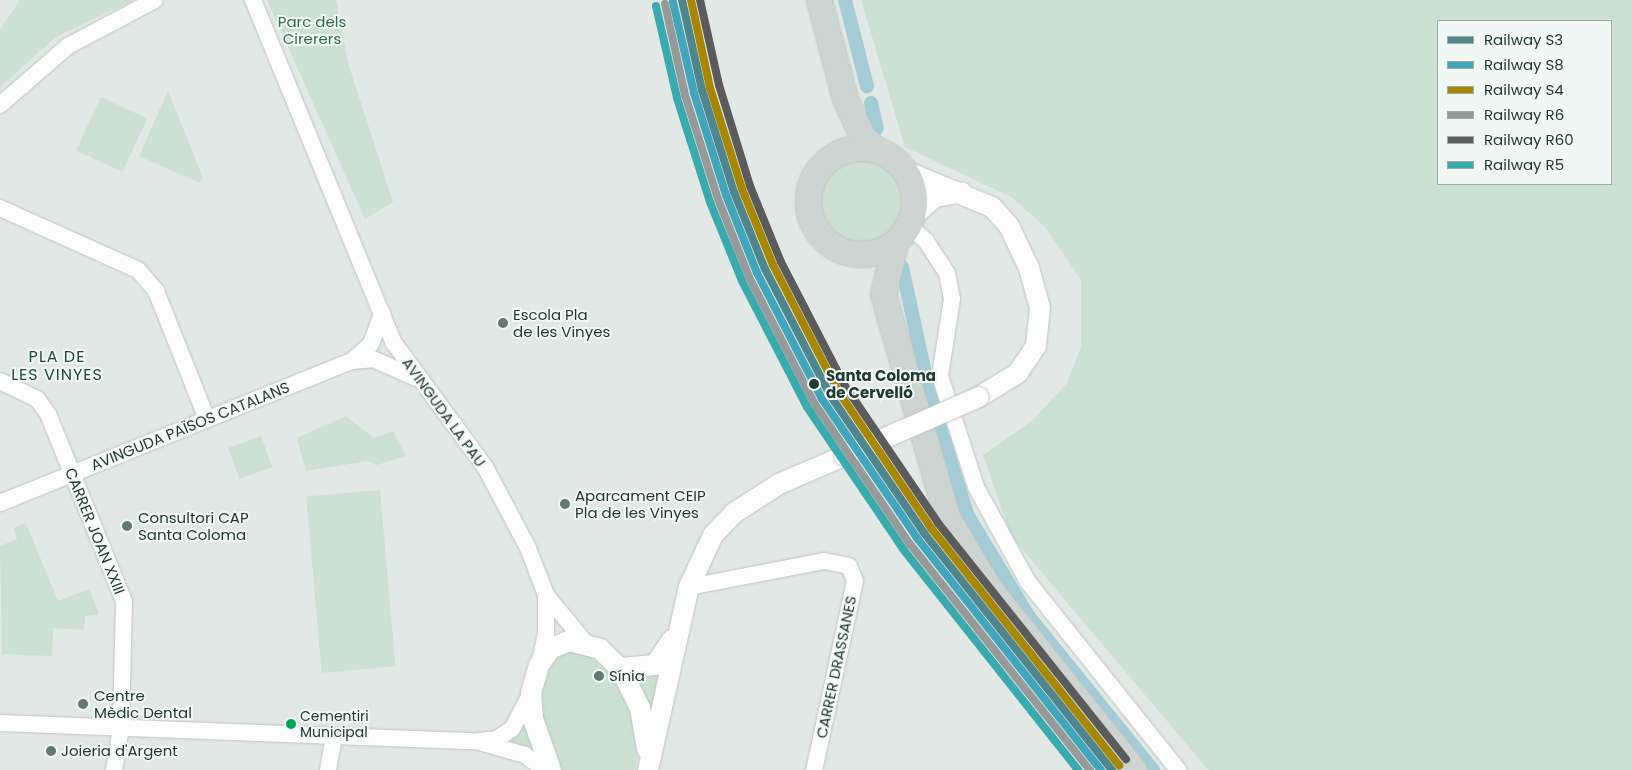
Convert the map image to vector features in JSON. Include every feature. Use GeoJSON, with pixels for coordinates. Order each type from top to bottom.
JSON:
{"type":"FeatureCollection","features":[{"type":"Feature","properties":{"kind":"main road"},"geometry":{"type":"LineString","coordinates":[[819,0],[845,99],[864,137],[876,149],[905,170],[914,194],[883,294]]}},
{"type":"Feature","properties":{"kind":"main road"},"geometry":{"type":"LineString","coordinates":[[845,99],[830,157],[812,178],[807,204],[818,233],[864,268],[883,294],[926,457],[954,531],[989,588],[1134,770]]}},
{"type":"Feature","properties":{"kind":"main road"},"geometry":{"type":"LineString","coordinates":[[830,157],[854,148],[876,149]]}},
{"type":"Feature","properties":{"kind":"main road"},"geometry":{"type":"LineString","coordinates":[[843,251],[872,253],[905,228]]}},
{"type":"Feature","properties":{"kind":"street"},"geometry":{"type":"LineString","coordinates":[[0,104],[68,46],[155,0]]}},
{"type":"Feature","properties":{"kind":"street","name":"AVINGUDA LA PAU"},"geometry":{"type":"LineString","coordinates":[[253,0],[382,314],[416,378],[485,467],[528,548],[546,595],[584,642],[620,668]]}},
{"type":"Feature","properties":{"kind":"street"},"geometry":{"type":"LineString","coordinates":[[648,768],[688,587],[713,535],[734,513],[779,484],[979,398],[1026,364],[1039,336],[1040,308],[1029,268],[1009,226],[992,207],[962,192],[905,170]]}},
{"type":"Feature","properties":{"kind":"street"},"geometry":{"type":"LineString","coordinates":[[962,192],[934,197],[905,228],[926,241],[947,273],[952,299],[940,376],[976,487],[1028,582],[1178,770]]}},
{"type":"Feature","properties":{"kind":"street"},"geometry":{"type":"LineString","coordinates":[[0,208],[138,270],[156,291],[206,419]]}},
{"type":"Feature","properties":{"kind":"street","name":"AVINGUDA PAÏSOS CATALANS"},"geometry":{"type":"LineString","coordinates":[[352,361],[370,344],[382,314]]}},
{"type":"Feature","properties":{"kind":"street","name":"AVINGUDA PAÏSOS CATALANS"},"geometry":{"type":"LineString","coordinates":[[0,503],[352,361],[373,359],[416,378]]}},
{"type":"Feature","properties":{"kind":"street","name":"CARRER JOAN XXIII"},"geometry":{"type":"LineString","coordinates":[[0,381],[39,402],[72,474],[124,601],[122,728],[114,770]]}},
{"type":"Feature","properties":{"kind":"street","name":"CARRER DRASSANES"},"geometry":{"type":"LineString","coordinates":[[688,587],[824,561],[849,566],[854,581],[814,770]]}},
{"type":"Feature","properties":{"kind":"street"},"geometry":{"type":"LineString","coordinates":[[0,723],[334,738],[479,741],[497,739],[512,729],[531,693],[546,634],[546,595]]}},
{"type":"Feature","properties":{"kind":"street"},"geometry":{"type":"LineString","coordinates":[[648,768],[640,708],[620,668],[655,665],[679,627]]}},
{"type":"Feature","properties":{"kind":"street"},"geometry":{"type":"LineString","coordinates":[[539,664],[556,644],[584,642]]}},
{"type":"Feature","properties":{"kind":"street"},"geometry":{"type":"LineString","coordinates":[[531,693],[533,719],[551,770]]}},
{"type":"Feature","properties":{"kind":"street"},"geometry":{"type":"LineString","coordinates":[[328,770],[334,738]]}},
{"type":"Feature","properties":{"kind":"street"},"geometry":{"type":"LineString","coordinates":[[479,741],[525,755],[545,770]]}},
{"type":"Feature","properties":{"kind":"green space"},"geometry":{"type":"Polygon","coordinates":[[[20,0],[134,0],[56,37],[0,87],[0,30],[20,0]]]}},
{"type":"Feature","properties":{"kind":"green space","name":"Parc dels Cirerers"},"geometry":{"type":"Polygon","coordinates":[[[267,0],[336,0],[348,63],[393,202],[365,219],[267,0]]]}},
{"type":"Feature","properties":{"kind":"green space"},"geometry":{"type":"Polygon","coordinates":[[[861,0],[1632,0],[1632,770],[1209,770],[1011,536],[983,455],[1032,421],[1067,383],[1081,347],[1081,280],[1046,228],[1013,198],[905,147],[861,0]]]}},
{"type":"Feature","properties":{"kind":"green space"},"geometry":{"type":"Polygon","coordinates":[[[168,91],[203,178],[200,183],[139,156],[168,91]]]}},
{"type":"Feature","properties":{"kind":"green space"},"geometry":{"type":"Polygon","coordinates":[[[101,97],[147,119],[122,172],[76,150],[101,97]]]}},
{"type":"Feature","properties":{"kind":"green space"},"geometry":{"type":"Polygon","coordinates":[[[852,156],[870,156],[886,163],[898,175],[905,191],[905,209],[898,225],[886,237],[870,244],[852,244],[836,237],[824,225],[817,209],[817,191],[824,175],[836,163],[852,156]]]}},
{"type":"Feature","properties":{"kind":"green space"},"geometry":{"type":"Polygon","coordinates":[[[346,416],[374,438],[393,431],[406,456],[377,465],[368,461],[306,471],[297,438],[346,416]]]}},
{"type":"Feature","properties":{"kind":"green space"},"geometry":{"type":"Polygon","coordinates":[[[261,436],[272,467],[239,479],[228,448],[261,436]]]}},
{"type":"Feature","properties":{"kind":"green space"},"geometry":{"type":"Polygon","coordinates":[[[380,490],[395,666],[322,673],[306,496],[380,490]]]}},
{"type":"Feature","properties":{"kind":"green space"},"geometry":{"type":"Polygon","coordinates":[[[26,523],[58,601],[89,589],[99,614],[85,616],[84,630],[53,628],[52,656],[2,654],[0,546],[17,539],[14,528],[26,523]]]}},
{"type":"Feature","properties":{"kind":"green space"},"geometry":{"type":"Polygon","coordinates":[[[564,650],[581,650],[618,678],[639,741],[636,770],[561,770],[547,741],[539,697],[550,662],[564,650]]]}},
{"type":"Feature","properties":{"kind":"green space"},"geometry":{"type":"Polygon","coordinates":[[[661,671],[652,715],[636,677],[661,671]]]}},
{"type":"Feature","properties":{"kind":"green space"},"geometry":{"type":"Polygon","coordinates":[[[525,723],[533,750],[533,752],[502,742],[525,723]]]}},
{"type":"Feature","properties":{"kind":"waterway"},"geometry":{"type":"LineString","coordinates":[[845,0],[867,86]]}},
{"type":"Feature","properties":{"kind":"waterway"},"geometry":{"type":"LineString","coordinates":[[871,103],[877,128]]}},
{"type":"Feature","properties":{"kind":"waterway"},"geometry":{"type":"LineString","coordinates":[[902,267],[929,392],[967,514],[1029,617],[1153,770]]}},
{"type":"Feature","properties":{"kind":"rail line","name":"S3"},"geometry":{"type":"LineString","coordinates":[[682,0],[702,90],[734,192],[765,269],[830,395],[924,533],[1112,770]]}},
{"type":"Feature","properties":{"kind":"rail line","name":"S4"},"geometry":{"type":"LineString","coordinates":[[691,0],[710,88],[742,189],[773,265],[838,391],[931,528],[1119,765]]}},
{"type":"Feature","properties":{"kind":"rail line","name":"R60"},"geometry":{"type":"LineString","coordinates":[[700,0],[719,85],[750,186],[781,262],[845,386],[938,523],[1126,759]]}},
{"type":"Feature","properties":{"kind":"rail line","name":"S8"},"geometry":{"type":"LineString","coordinates":[[673,2],[694,93],[726,195],[757,273],[822,399],[917,538],[1101,770]]}},
{"type":"Feature","properties":{"kind":"rail line","name":"R6"},"geometry":{"type":"LineString","coordinates":[[665,4],[685,95],[718,199],[749,277],[814,403],[910,544],[1090,770]]}},
{"type":"Feature","properties":{"kind":"rail line","name":"R5"},"geometry":{"type":"LineString","coordinates":[[656,6],[677,98],[710,202],[742,281],[807,407],[903,549],[1078,770]]}},
{"type":"Feature","properties":{"kind":"place","name":"Escola Pla de les Vinyes"},"geometry":{"type":"Point","coordinates":[503,323]}},
{"type":"Feature","properties":{"kind":"place","name":"Santa Coloma de Cervelló"},"geometry":{"type":"Point","coordinates":[814,384]}},
{"type":"Feature","properties":{"kind":"place","name":"Aparcament CEIP Pla de les Vinyes"},"geometry":{"type":"Point","coordinates":[565,504]}},
{"type":"Feature","properties":{"kind":"place","name":"Consultori CAP Santa Coloma"},"geometry":{"type":"Point","coordinates":[127,526]}},
{"type":"Feature","properties":{"kind":"place","name":"Sínia"},"geometry":{"type":"Point","coordinates":[599,676]}},
{"type":"Feature","properties":{"kind":"place","name":"Centre Mèdic Dental"},"geometry":{"type":"Point","coordinates":[83,704]}},
{"type":"Feature","properties":{"kind":"place","name":"Cementiri Municipal"},"geometry":{"type":"Point","coordinates":[291,724]}},
{"type":"Feature","properties":{"kind":"place","name":"Joieria d'Argent"},"geometry":{"type":"Point","coordinates":[51,751]}},
{"type":"Feature","properties":{"kind":"district","name":"PLA DE LES VINYES"},"geometry":{"type":"Point","coordinates":[57,366]}}]}
